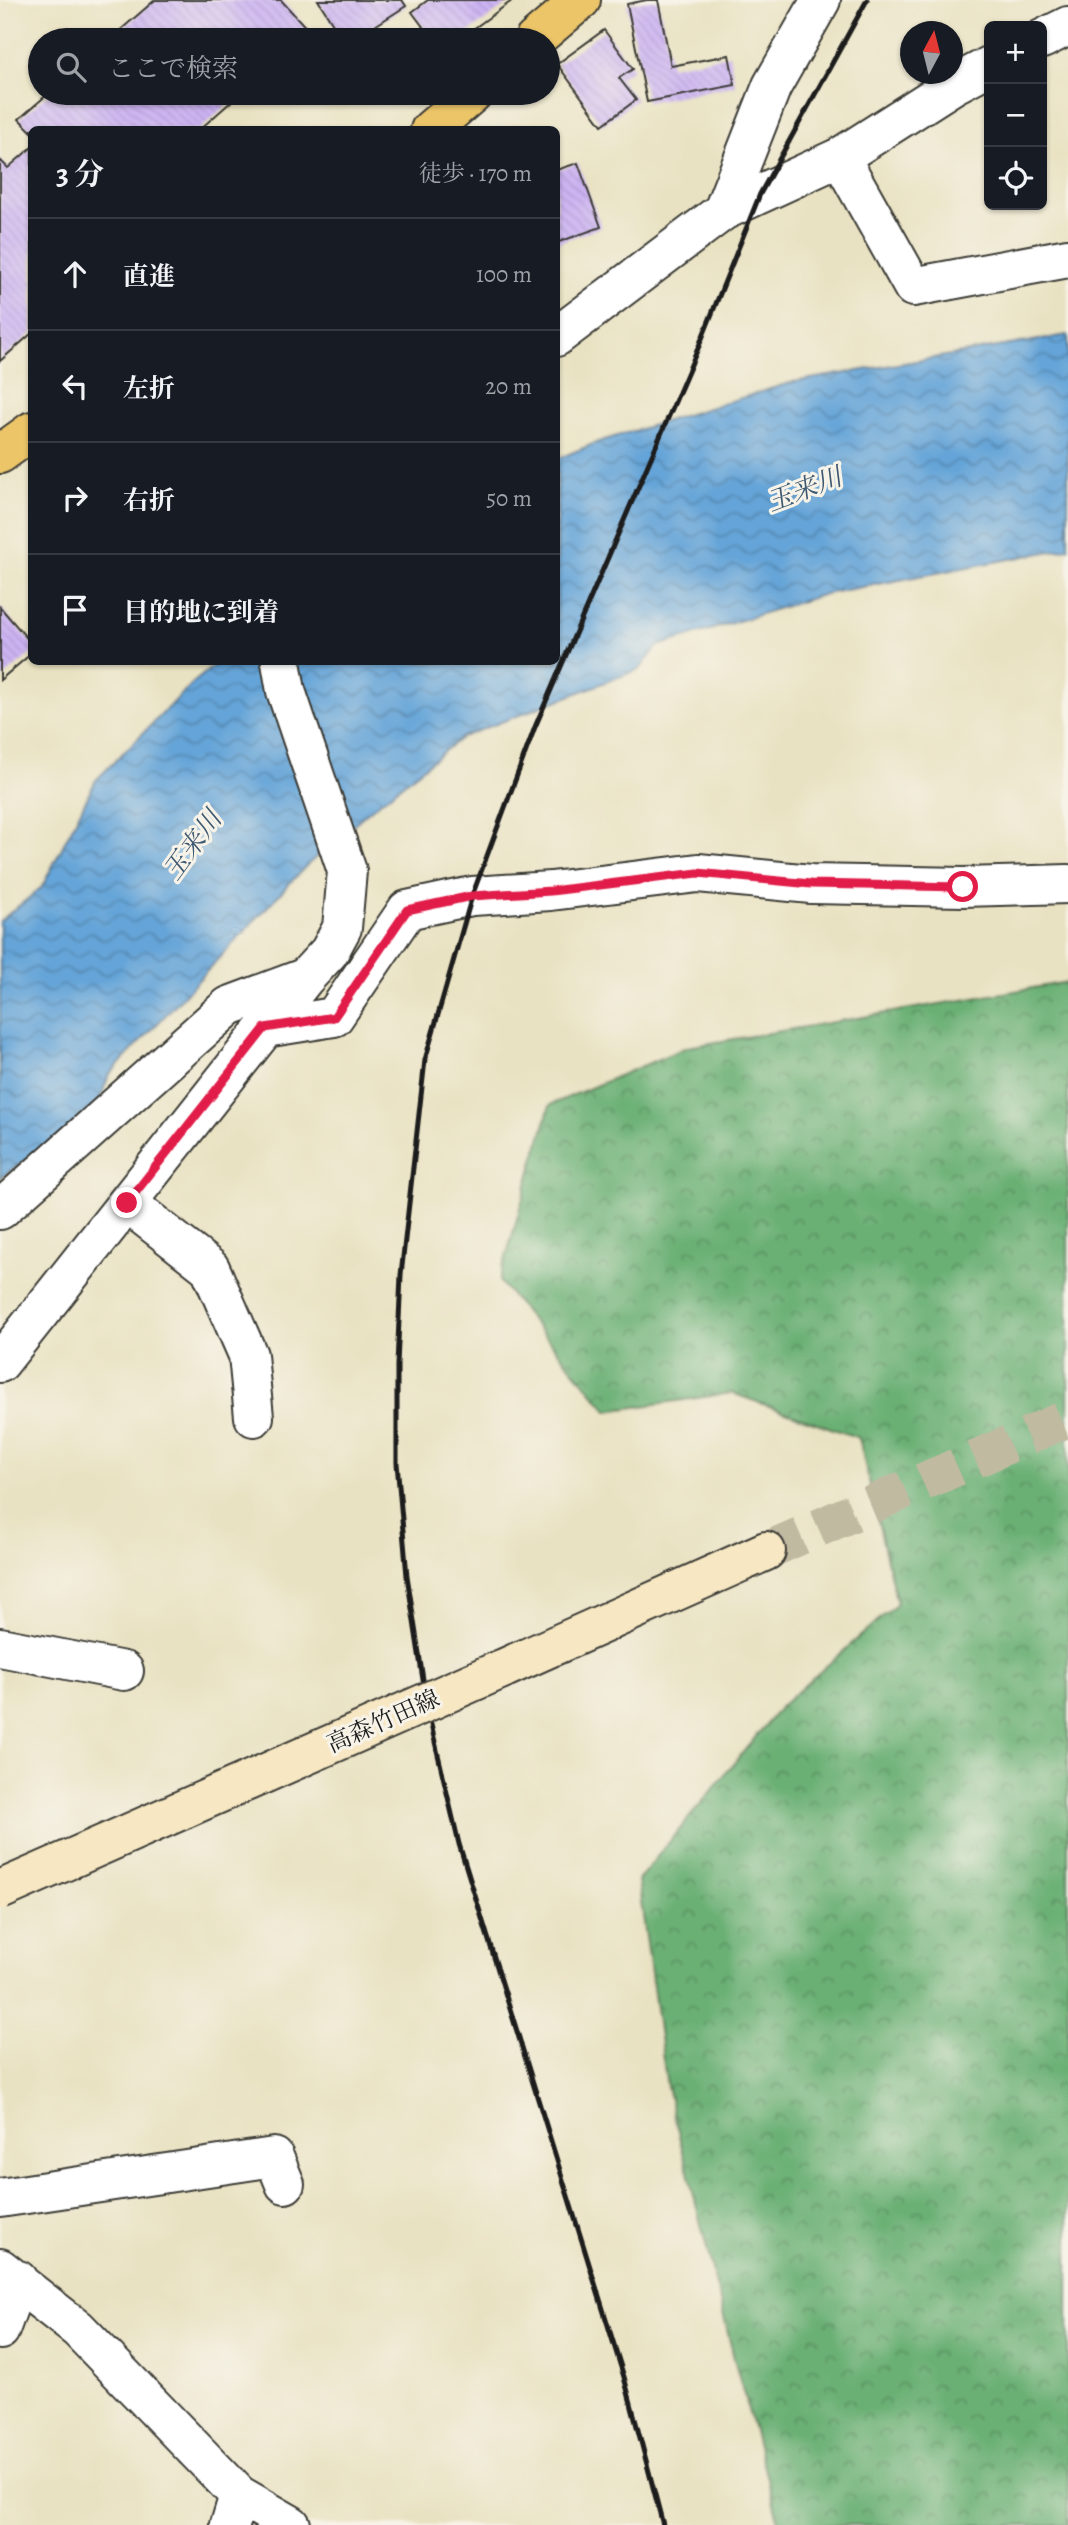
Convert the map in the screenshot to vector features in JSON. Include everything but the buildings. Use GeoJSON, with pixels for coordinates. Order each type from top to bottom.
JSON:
{"type":"FeatureCollection","features":[{"type":"Feature","properties":{"kind":"highway"},"geometry":{"type":"LineString","coordinates":[[548,28],[581,0]]}},
{"type":"Feature","properties":{"kind":"highway"},"geometry":{"type":"LineString","coordinates":[[435,126],[459,105]]}},
{"type":"Feature","properties":{"kind":"highway"},"geometry":{"type":"LineString","coordinates":[[0,454],[28,434]]}},
{"type":"Feature","properties":{"kind":"main road","name":"高森竹田線"},"geometry":{"type":"LineString","coordinates":[[0,1890],[766,1551]]}},
{"type":"Feature","properties":{"kind":"street"},"geometry":{"type":"LineString","coordinates":[[723,211],[772,86],[821,0]]}},
{"type":"Feature","properties":{"kind":"street"},"geometry":{"type":"LineString","coordinates":[[1047,36],[1068,26]]}},
{"type":"Feature","properties":{"kind":"street"},"geometry":{"type":"LineString","coordinates":[[560,334],[723,211],[840,157],[953,85],[984,69]]}},
{"type":"Feature","properties":{"kind":"street"},"geometry":{"type":"LineString","coordinates":[[840,157],[913,287],[1068,258]]}},
{"type":"Feature","properties":{"kind":"street"},"geometry":{"type":"LineString","coordinates":[[0,1363],[304,978],[329,952],[342,928],[347,871],[285,691],[281,665]]}},
{"type":"Feature","properties":{"kind":"street"},"geometry":{"type":"LineString","coordinates":[[265,1028],[334,1017],[407,910],[472,896],[551,891],[698,873],[811,884],[963,887],[1068,884]]}},
{"type":"Feature","properties":{"kind":"street"},"geometry":{"type":"LineString","coordinates":[[0,1210],[229,1006],[304,978]]}},
{"type":"Feature","properties":{"kind":"street"},"geometry":{"type":"LineString","coordinates":[[127,1203],[210,1268],[248,1355],[254,1417]]}},
{"type":"Feature","properties":{"kind":"street"},"geometry":{"type":"LineString","coordinates":[[0,1647],[124,1671]]}},
{"type":"Feature","properties":{"kind":"street"},"geometry":{"type":"LineString","coordinates":[[0,2198],[274,2157],[285,2184]]}},
{"type":"Feature","properties":{"kind":"street"},"geometry":{"type":"LineString","coordinates":[[0,2330],[9,2274],[78,2329],[235,2510],[291,2525]]}},
{"type":"Feature","properties":{"kind":"green space"},"geometry":{"type":"Polygon","coordinates":[[[1068,982],[1068,2525],[780,2525],[737,2370],[667,2087],[638,1880],[781,1706],[897,1604],[859,1438],[732,1393],[608,1411],[499,1281],[550,1105],[687,1047],[1068,982]]]}},
{"type":"Feature","properties":{"kind":"water","name":"玉来川"},"geometry":{"type":"Polygon","coordinates":[[[1068,335],[1068,548],[825,594],[658,646],[640,669],[462,737],[370,810],[306,866],[109,1075],[96,1110],[0,1178],[0,921],[42,887],[96,780],[214,665],[560,665],[560,458],[598,442],[793,382],[1068,335]]]}},
{"type":"Feature","properties":{"kind":"tunnel"},"geometry":{"type":"LineString","coordinates":[[766,1551],[1068,1418]]}},
{"type":"Feature","properties":{"kind":"railway"},"geometry":{"type":"LineString","coordinates":[[663,2525],[624,2377],[459,1844],[428,1712],[407,1576],[397,1463],[401,1275],[425,1060],[472,896],[535,727],[699,346],[760,194],[867,0]]}},
{"type":"Feature","properties":{"kind":"route"},"geometry":{"type":"LineString","coordinates":[[127,1203],[265,1028],[334,1017],[407,910],[472,896],[551,891],[698,873],[811,884],[963,887]]}}]}
